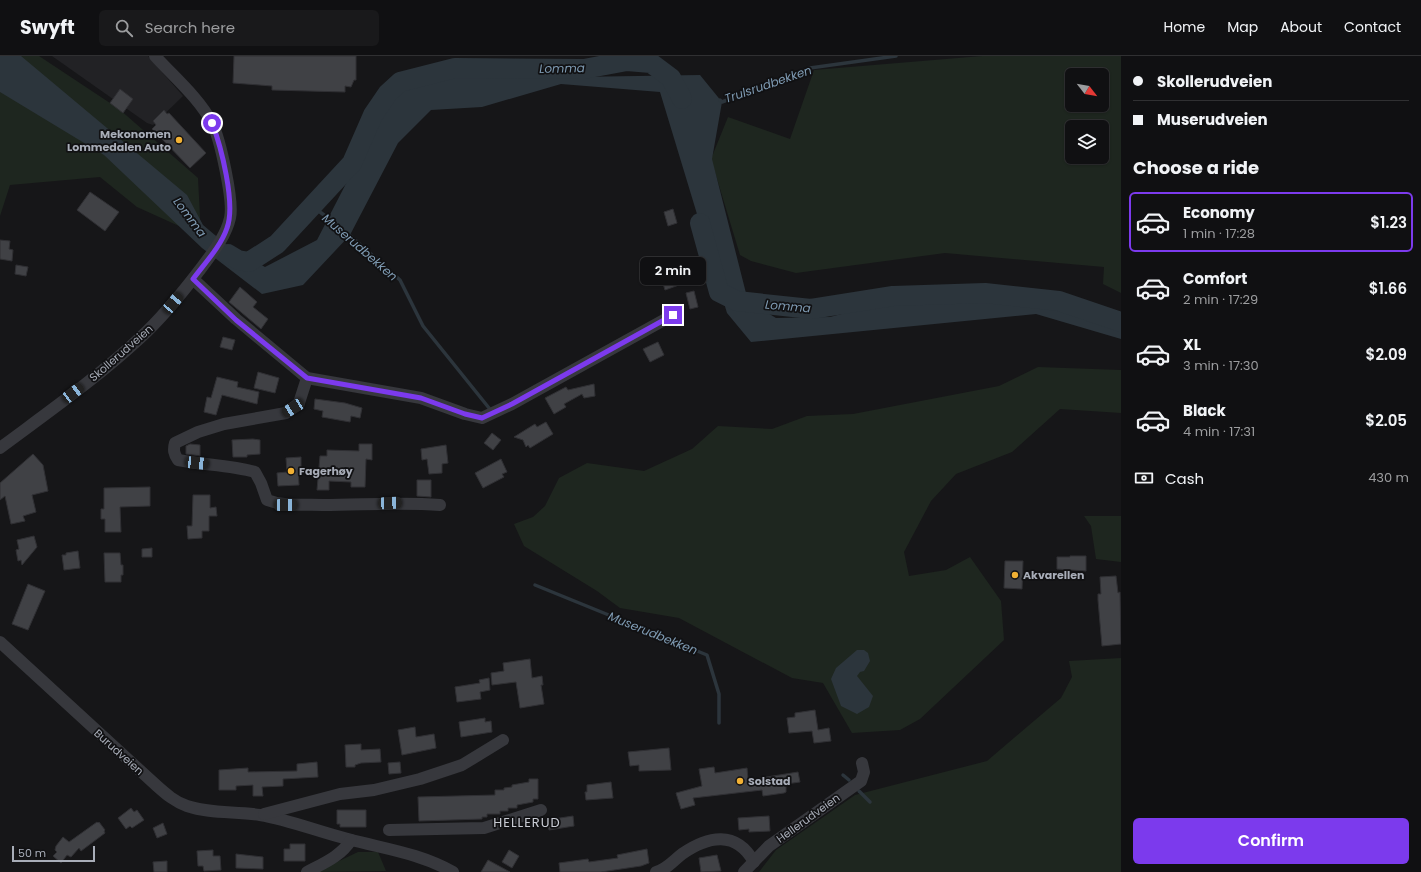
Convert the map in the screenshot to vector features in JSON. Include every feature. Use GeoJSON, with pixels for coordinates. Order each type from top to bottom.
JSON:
{"type":"FeatureCollection","features":[{"type":"Feature","properties":{"kind":"street","name":"Skollerudveien"},"geometry":{"type":"LineString","coordinates":[[0,448],[111,364],[141,338],[163,315],[208,259],[222,238],[231,216],[224,168],[212,123],[195,101],[155,56]]}},
{"type":"Feature","properties":{"kind":"street"},"geometry":{"type":"LineString","coordinates":[[193,279],[236,320],[307,378],[421,398],[465,414],[482,418],[506,408],[673,315]]}},
{"type":"Feature","properties":{"kind":"street"},"geometry":{"type":"LineString","coordinates":[[307,378],[299,402],[286,413],[224,424],[198,432],[175,443],[173,449],[178,460],[240,468],[255,472],[267,500],[274,503],[286,505],[404,502],[440,505]]}},
{"type":"Feature","properties":{"kind":"street","name":"Burudveien"},"geometry":{"type":"LineString","coordinates":[[0,642],[171,798],[187,806],[205,810],[260,815],[351,840],[422,857],[453,872]]}},
{"type":"Feature","properties":{"kind":"street","name":"Burudveien"},"geometry":{"type":"LineString","coordinates":[[260,815],[340,794],[374,790],[420,779],[462,765],[503,740]]}},
{"type":"Feature","properties":{"kind":"street","name":"Hellerudveien"},"geometry":{"type":"LineString","coordinates":[[744,872],[769,846],[861,781],[864,772],[862,763]]}},
{"type":"Feature","properties":{"kind":"street"},"geometry":{"type":"LineString","coordinates":[[389,830],[484,828],[541,810]]}},
{"type":"Feature","properties":{"kind":"street"},"geometry":{"type":"LineString","coordinates":[[656,872],[663,870],[683,854],[704,842],[721,839],[741,845],[754,862]]}},
{"type":"Feature","properties":{"kind":"street"},"geometry":{"type":"LineString","coordinates":[[307,872],[332,859],[345,849],[351,840]]}},
{"type":"Feature","properties":{"kind":"shaded area"},"geometry":{"type":"Polygon","coordinates":[[[0,56],[39,56],[119,109],[198,178],[201,236],[137,207],[100,177],[10,185],[0,216],[0,56]]]}},
{"type":"Feature","properties":{"kind":"shaded area"},"geometry":{"type":"Polygon","coordinates":[[[52,56],[148,56],[183,96],[153,125],[147,123],[52,56]]]}},
{"type":"Feature","properties":{"kind":"shaded area"},"geometry":{"type":"Polygon","coordinates":[[[982,56],[1121,56],[1121,293],[1103,284],[1104,267],[945,253],[796,273],[751,261],[740,255],[711,159],[728,117],[790,139],[814,70],[982,56]]]}},
{"type":"Feature","properties":{"kind":"shaded area"},"geometry":{"type":"Polygon","coordinates":[[[1038,367],[1121,370],[1121,413],[1060,409],[1012,452],[956,474],[931,501],[904,552],[909,576],[946,570],[970,557],[1001,601],[1004,640],[920,719],[900,730],[852,733],[823,683],[792,678],[679,618],[620,608],[597,591],[524,546],[514,524],[533,517],[545,506],[559,478],[587,463],[644,471],[692,449],[718,426],[772,429],[807,416],[853,414],[999,386],[1038,367]]]}},
{"type":"Feature","properties":{"kind":"shaded area"},"geometry":{"type":"Polygon","coordinates":[[[1084,516],[1121,516],[1121,562],[1096,559],[1091,526],[1084,516]]]}},
{"type":"Feature","properties":{"kind":"shaded area"},"geometry":{"type":"Polygon","coordinates":[[[1121,658],[1121,872],[759,872],[776,850],[855,795],[987,761],[1061,698],[1072,677],[1069,661],[1121,658]]]}},
{"type":"Feature","properties":{"kind":"shaded area"},"geometry":{"type":"Polygon","coordinates":[[[358,852],[378,852],[386,871],[316,872],[358,852]]]}},
{"type":"Feature","properties":{"kind":"water"},"geometry":{"type":"Polygon","coordinates":[[[0,56],[21,56],[187,195],[203,225],[228,246],[265,267],[317,240],[393,92],[530,59],[574,77],[700,75],[722,102],[712,159],[748,301],[776,318],[830,317],[898,299],[1025,300],[1121,321],[1121,339],[1036,314],[751,342],[727,313],[660,92],[561,84],[482,107],[431,110],[398,143],[350,235],[303,285],[262,294],[202,248],[104,155],[0,92],[0,56]]]}},
{"type":"Feature","properties":{"kind":"water"},"geometry":{"type":"Polygon","coordinates":[[[857,650],[864,650],[868,653],[870,661],[864,671],[860,672],[857,676],[873,696],[869,707],[857,714],[841,706],[831,679],[836,668],[857,650]]]}},
{"type":"Feature","properties":{"kind":"building"},"geometry":{"type":"Polygon","coordinates":[[[234,56],[356,56],[356,80],[354,80],[351,87],[345,86],[345,92],[272,90],[272,86],[233,83],[234,56]]]}},
{"type":"Feature","properties":{"kind":"building"},"geometry":{"type":"Polygon","coordinates":[[[120,89],[133,99],[123,113],[110,103],[120,89]]]}},
{"type":"Feature","properties":{"kind":"building"},"geometry":{"type":"Polygon","coordinates":[[[164,110],[167,114],[169,113],[206,153],[190,168],[161,138],[159,140],[152,133],[154,131],[152,129],[156,125],[153,121],[164,110]]]}},
{"type":"Feature","properties":{"kind":"building"},"geometry":{"type":"Polygon","coordinates":[[[90,192],[119,212],[105,231],[77,210],[90,192]]]}},
{"type":"Feature","properties":{"kind":"building"},"geometry":{"type":"Polygon","coordinates":[[[673,209],[677,223],[668,226],[664,212],[673,209]]]}},
{"type":"Feature","properties":{"kind":"building"},"geometry":{"type":"Polygon","coordinates":[[[0,240],[10,241],[9,249],[13,250],[12,261],[0,259],[0,240]]]}},
{"type":"Feature","properties":{"kind":"building"},"geometry":{"type":"Polygon","coordinates":[[[16,265],[28,267],[26,276],[15,274],[16,265]]]}},
{"type":"Feature","properties":{"kind":"building"},"geometry":{"type":"Polygon","coordinates":[[[674,269],[679,285],[665,290],[660,274],[674,269]]]}},
{"type":"Feature","properties":{"kind":"building"},"geometry":{"type":"Polygon","coordinates":[[[240,287],[257,302],[253,307],[268,319],[261,329],[229,302],[240,287]]]}},
{"type":"Feature","properties":{"kind":"building"},"geometry":{"type":"Polygon","coordinates":[[[694,291],[698,307],[690,309],[686,293],[694,291]]]}},
{"type":"Feature","properties":{"kind":"building"},"geometry":{"type":"Polygon","coordinates":[[[223,337],[235,340],[232,350],[220,347],[223,337]]]}},
{"type":"Feature","properties":{"kind":"building"},"geometry":{"type":"Polygon","coordinates":[[[658,342],[664,355],[650,362],[643,349],[658,342]]]}},
{"type":"Feature","properties":{"kind":"building"},"geometry":{"type":"Polygon","coordinates":[[[258,372],[279,378],[275,393],[254,388],[258,372]]]}},
{"type":"Feature","properties":{"kind":"building"},"geometry":{"type":"Polygon","coordinates":[[[217,377],[238,382],[237,387],[259,392],[257,404],[222,395],[216,415],[204,412],[207,397],[211,398],[217,377]]]}},
{"type":"Feature","properties":{"kind":"building"},"geometry":{"type":"Polygon","coordinates":[[[594,384],[595,396],[584,398],[582,394],[564,404],[566,407],[554,414],[545,398],[566,387],[568,390],[594,384]]]}},
{"type":"Feature","properties":{"kind":"building"},"geometry":{"type":"Polygon","coordinates":[[[315,399],[345,403],[362,408],[360,418],[351,416],[350,422],[322,417],[323,411],[314,409],[315,399]]]}},
{"type":"Feature","properties":{"kind":"building"},"geometry":{"type":"Polygon","coordinates":[[[546,422],[553,434],[530,448],[528,445],[526,447],[523,440],[514,437],[535,424],[537,427],[546,422]]]}},
{"type":"Feature","properties":{"kind":"building"},"geometry":{"type":"Polygon","coordinates":[[[492,433],[501,440],[493,450],[484,443],[492,433]]]}},
{"type":"Feature","properties":{"kind":"building"},"geometry":{"type":"Polygon","coordinates":[[[232,440],[260,440],[260,454],[247,455],[247,457],[233,457],[232,440]]]}},
{"type":"Feature","properties":{"kind":"building"},"geometry":{"type":"Polygon","coordinates":[[[190,444],[200,445],[200,456],[186,454],[186,446],[190,444]]]}},
{"type":"Feature","properties":{"kind":"building"},"geometry":{"type":"Polygon","coordinates":[[[359,444],[372,444],[372,460],[366,459],[365,487],[351,487],[351,482],[329,481],[329,490],[317,490],[320,456],[327,456],[327,450],[359,451],[359,444]]]}},
{"type":"Feature","properties":{"kind":"building"},"geometry":{"type":"Polygon","coordinates":[[[446,445],[448,463],[442,464],[442,473],[429,474],[427,459],[422,460],[421,449],[446,445]]]}},
{"type":"Feature","properties":{"kind":"building"},"geometry":{"type":"Polygon","coordinates":[[[33,454],[43,465],[48,491],[32,495],[36,512],[23,516],[25,521],[11,524],[5,496],[0,500],[0,483],[33,454]]]}},
{"type":"Feature","properties":{"kind":"building","name":"Fagerhøy"},"geometry":{"type":"Polygon","coordinates":[[[301,457],[301,469],[298,469],[299,485],[278,486],[277,473],[287,472],[286,458],[301,457]]]}},
{"type":"Feature","properties":{"kind":"building"},"geometry":{"type":"Polygon","coordinates":[[[501,459],[507,472],[502,474],[504,477],[483,488],[475,473],[501,459]]]}},
{"type":"Feature","properties":{"kind":"building"},"geometry":{"type":"Polygon","coordinates":[[[417,480],[431,480],[431,497],[417,496],[417,480]]]}},
{"type":"Feature","properties":{"kind":"building"},"geometry":{"type":"Polygon","coordinates":[[[150,487],[150,506],[120,507],[121,532],[105,532],[105,519],[101,519],[101,509],[104,509],[104,488],[150,487]]]}},
{"type":"Feature","properties":{"kind":"building"},"geometry":{"type":"Polygon","coordinates":[[[193,495],[210,495],[210,508],[216,507],[217,516],[209,516],[209,531],[202,531],[202,538],[188,539],[187,526],[192,526],[193,495]]]}},
{"type":"Feature","properties":{"kind":"building"},"geometry":{"type":"Polygon","coordinates":[[[34,536],[37,547],[22,565],[21,560],[18,561],[16,550],[19,549],[17,540],[34,536]]]}},
{"type":"Feature","properties":{"kind":"building"},"geometry":{"type":"Polygon","coordinates":[[[152,548],[152,557],[142,557],[142,549],[152,548]]]}},
{"type":"Feature","properties":{"kind":"building"},"geometry":{"type":"Polygon","coordinates":[[[78,551],[80,568],[64,570],[62,555],[78,551]]]}},
{"type":"Feature","properties":{"kind":"building"},"geometry":{"type":"Polygon","coordinates":[[[104,553],[120,553],[121,565],[123,565],[121,582],[105,582],[104,553]]]}},
{"type":"Feature","properties":{"kind":"building"},"geometry":{"type":"Polygon","coordinates":[[[1086,556],[1086,571],[1057,569],[1057,557],[1086,556]]]}},
{"type":"Feature","properties":{"kind":"building","name":"Akvarellen"},"geometry":{"type":"Polygon","coordinates":[[[1005,561],[1023,561],[1022,589],[1004,588],[1005,561]]]}},
{"type":"Feature","properties":{"kind":"building"},"geometry":{"type":"Polygon","coordinates":[[[1116,576],[1118,593],[1120,592],[1121,644],[1102,646],[1098,600],[1098,594],[1101,594],[1100,577],[1116,576]]]}},
{"type":"Feature","properties":{"kind":"building"},"geometry":{"type":"Polygon","coordinates":[[[28,584],[45,591],[28,630],[12,624],[28,584]]]}},
{"type":"Feature","properties":{"kind":"building"},"geometry":{"type":"Polygon","coordinates":[[[530,659],[532,678],[542,676],[543,685],[541,685],[544,704],[520,708],[516,682],[492,685],[491,673],[504,671],[503,663],[530,659]]]}},
{"type":"Feature","properties":{"kind":"building"},"geometry":{"type":"Polygon","coordinates":[[[489,678],[490,690],[480,692],[481,699],[457,702],[455,687],[480,683],[479,680],[489,678]]]}},
{"type":"Feature","properties":{"kind":"building"},"geometry":{"type":"Polygon","coordinates":[[[815,710],[818,730],[829,728],[831,741],[814,743],[812,731],[789,733],[787,718],[795,717],[795,713],[815,710]]]}},
{"type":"Feature","properties":{"kind":"building"},"geometry":{"type":"Polygon","coordinates":[[[485,718],[485,722],[491,721],[492,732],[461,737],[459,722],[485,718]]]}},
{"type":"Feature","properties":{"kind":"building"},"geometry":{"type":"Polygon","coordinates":[[[415,727],[416,737],[434,734],[436,748],[402,755],[398,730],[415,727]]]}},
{"type":"Feature","properties":{"kind":"building"},"geometry":{"type":"Polygon","coordinates":[[[361,744],[361,750],[380,749],[381,762],[361,763],[355,765],[355,767],[346,767],[345,745],[361,744]]]}},
{"type":"Feature","properties":{"kind":"building"},"geometry":{"type":"Polygon","coordinates":[[[669,748],[671,770],[639,771],[639,765],[630,766],[628,752],[669,748]]]}},
{"type":"Feature","properties":{"kind":"building"},"geometry":{"type":"Polygon","coordinates":[[[317,762],[318,777],[283,779],[283,786],[262,787],[263,796],[253,796],[253,785],[236,786],[236,790],[219,790],[219,770],[248,768],[248,772],[297,771],[297,764],[317,762]]]}},
{"type":"Feature","properties":{"kind":"building"},"geometry":{"type":"Polygon","coordinates":[[[400,762],[401,773],[389,774],[388,763],[400,762]]]}},
{"type":"Feature","properties":{"kind":"building"},"geometry":{"type":"Polygon","coordinates":[[[714,767],[715,773],[747,768],[748,780],[798,772],[800,782],[786,784],[786,792],[784,793],[763,796],[762,790],[693,798],[695,805],[681,809],[676,793],[702,786],[699,769],[714,767]]]}},
{"type":"Feature","properties":{"kind":"building"},"geometry":{"type":"Polygon","coordinates":[[[529,779],[538,779],[538,799],[533,799],[533,802],[517,805],[517,808],[508,808],[508,811],[500,811],[500,814],[487,814],[487,817],[482,817],[482,819],[419,821],[418,797],[495,795],[495,790],[504,790],[504,788],[512,787],[512,785],[529,782],[529,779]]]}},
{"type":"Feature","properties":{"kind":"building"},"geometry":{"type":"Polygon","coordinates":[[[611,782],[613,798],[586,800],[585,792],[587,792],[587,785],[611,782]]]}},
{"type":"Feature","properties":{"kind":"building"},"geometry":{"type":"Polygon","coordinates":[[[131,808],[134,812],[137,810],[144,820],[132,828],[130,826],[126,829],[118,818],[131,808]]]}},
{"type":"Feature","properties":{"kind":"building"},"geometry":{"type":"Polygon","coordinates":[[[337,810],[366,810],[366,827],[340,827],[340,824],[337,824],[337,810]]]}},
{"type":"Feature","properties":{"kind":"building"},"geometry":{"type":"Polygon","coordinates":[[[573,816],[574,826],[549,830],[547,820],[573,816]]]}},
{"type":"Feature","properties":{"kind":"building"},"geometry":{"type":"Polygon","coordinates":[[[769,816],[770,831],[749,832],[749,829],[739,830],[738,818],[769,816]]]}},
{"type":"Feature","properties":{"kind":"building"},"geometry":{"type":"Polygon","coordinates":[[[99,822],[105,830],[105,833],[81,851],[79,848],[71,857],[67,855],[61,863],[53,856],[57,852],[55,850],[56,846],[63,837],[69,842],[99,822]]]}},
{"type":"Feature","properties":{"kind":"building"},"geometry":{"type":"Polygon","coordinates":[[[163,823],[167,834],[157,838],[153,828],[163,823]]]}},
{"type":"Feature","properties":{"kind":"building"},"geometry":{"type":"Polygon","coordinates":[[[290,844],[305,844],[305,861],[284,861],[284,849],[290,849],[290,844]]]}},
{"type":"Feature","properties":{"kind":"building"},"geometry":{"type":"Polygon","coordinates":[[[647,849],[649,863],[641,866],[601,872],[560,872],[559,863],[588,859],[589,862],[618,858],[617,855],[647,849]]]}},
{"type":"Feature","properties":{"kind":"building"},"geometry":{"type":"Polygon","coordinates":[[[213,850],[213,856],[220,856],[221,870],[204,871],[203,866],[198,866],[197,851],[213,850]]]}},
{"type":"Feature","properties":{"kind":"building"},"geometry":{"type":"Polygon","coordinates":[[[509,850],[519,856],[512,868],[502,862],[509,850]]]}},
{"type":"Feature","properties":{"kind":"building"},"geometry":{"type":"Polygon","coordinates":[[[236,854],[263,857],[263,869],[236,868],[236,854]]]}},
{"type":"Feature","properties":{"kind":"building"},"geometry":{"type":"Polygon","coordinates":[[[717,855],[721,871],[701,872],[699,858],[717,855]]]}},
{"type":"Feature","properties":{"kind":"building"},"geometry":{"type":"Polygon","coordinates":[[[488,860],[510,872],[481,872],[488,860]]]}},
{"type":"Feature","properties":{"kind":"building"},"geometry":{"type":"Polygon","coordinates":[[[167,861],[167,872],[154,872],[153,862],[167,861]]]}},
{"type":"Feature","properties":{"kind":"waterway","name":"Trulsrudbekken"},"geometry":{"type":"LineString","coordinates":[[720,100],[722,102],[810,68],[896,56]]}},
{"type":"Feature","properties":{"kind":"waterway","name":"Lomma"},"geometry":{"type":"LineString","coordinates":[[228,254],[238,260],[249,262],[277,244],[352,163],[373,115],[388,93],[400,82],[455,68],[584,69],[627,61],[651,63],[671,78],[682,99]]}},
{"type":"Feature","properties":{"kind":"waterway","name":"Muserudbekken"},"geometry":{"type":"LineString","coordinates":[[312,206],[332,221]]}},
{"type":"Feature","properties":{"kind":"waterway","name":"Lomma"},"geometry":{"type":"LineString","coordinates":[[700,223],[719,292],[737,301],[811,309],[893,296],[985,293],[1059,301],[1121,322]]}},
{"type":"Feature","properties":{"kind":"waterway","name":"Muserudbekken"},"geometry":{"type":"LineString","coordinates":[[346,232],[400,280],[423,326],[489,408]]}},
{"type":"Feature","properties":{"kind":"waterway","name":"Muserudbekken"},"geometry":{"type":"LineString","coordinates":[[535,585],[707,655],[719,694],[719,723]]}},
{"type":"Feature","properties":{"kind":"waterway"},"geometry":{"type":"LineString","coordinates":[[843,775],[849,780]]}},
{"type":"Feature","properties":{"kind":"waterway"},"geometry":{"type":"LineString","coordinates":[[859,791],[870,802]]}},
{"type":"Feature","properties":{"kind":"place","name":"Mekonomen Lommedalen Auto"},"geometry":{"type":"Point","coordinates":[179,140]}},
{"type":"Feature","properties":{"kind":"place","name":"Fagerhøy"},"geometry":{"type":"Point","coordinates":[291,471]}},
{"type":"Feature","properties":{"kind":"place","name":"Akvarellen"},"geometry":{"type":"Point","coordinates":[1015,575]}},
{"type":"Feature","properties":{"kind":"place","name":"Solstad"},"geometry":{"type":"Point","coordinates":[740,781]}},
{"type":"Feature","properties":{"kind":"district","name":"HELLERUD"},"geometry":{"type":"Point","coordinates":[527,822]}},
{"type":"Feature","properties":{"kind":"route"},"geometry":{"type":"LineString","coordinates":[[212,123],[227,181],[231,216],[227,229],[222,238],[193,279],[236,320],[307,378],[315,381],[421,398],[434,401],[465,414],[482,418],[494,414],[673,315]]}}]}
